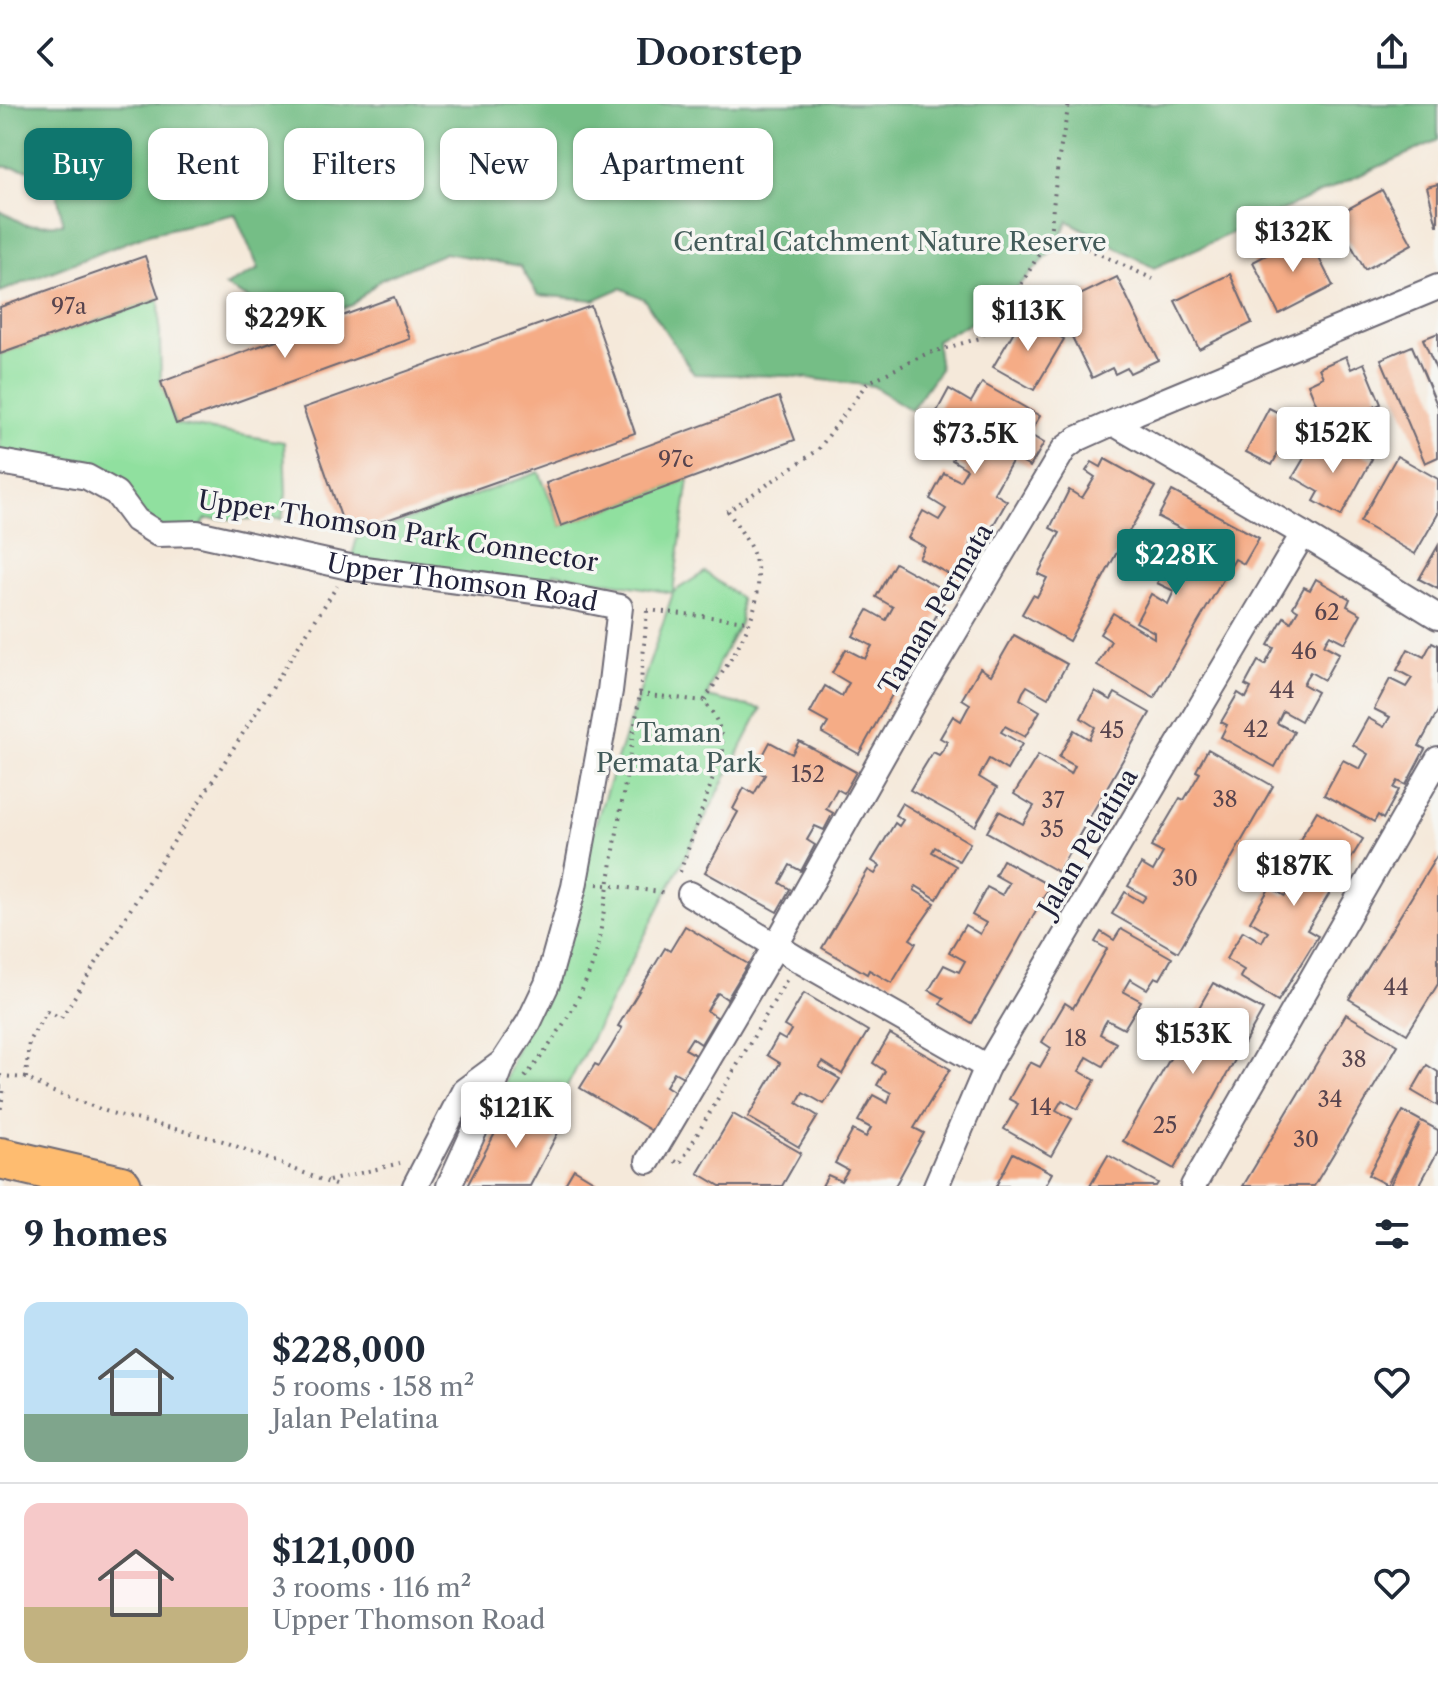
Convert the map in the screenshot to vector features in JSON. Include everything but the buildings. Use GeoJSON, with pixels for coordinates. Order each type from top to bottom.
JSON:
{"type":"FeatureCollection","features":[{"type":"Feature","properties":{"kind":"main road"},"geometry":{"type":"LineString","coordinates":[[0,1158],[121,1186]]}},
{"type":"Feature","properties":{"kind":"street","name":"Taman Permata"},"geometry":{"type":"LineString","coordinates":[[651,1156],[776,945],[916,697],[1064,449],[1077,439],[1113,423],[1438,287]]}},
{"type":"Feature","properties":{"kind":"street"},"geometry":{"type":"LineString","coordinates":[[1113,423],[1438,617]]}},
{"type":"Feature","properties":{"kind":"street","name":"Upper Thomson Road"},"geometry":{"type":"LineString","coordinates":[[0,462],[87,477],[116,493],[136,520],[158,534],[197,533],[349,567],[550,593],[620,607],[610,691],[574,882],[542,996],[503,1062],[449,1186]]}},
{"type":"Feature","properties":{"kind":"street","name":"Jalan Pelatina"},"geometry":{"type":"LineString","coordinates":[[936,1186],[987,1067],[1303,534]]}},
{"type":"Feature","properties":{"kind":"street"},"geometry":{"type":"LineString","coordinates":[[1193,1186],[1438,759]]}},
{"type":"Feature","properties":{"kind":"street"},"geometry":{"type":"LineString","coordinates":[[682,894],[987,1067]]}},
{"type":"Feature","properties":{"kind":"street","name":"Upper Thomson Road"},"geometry":{"type":"LineString","coordinates":[[415,1186],[464,1091],[503,1062]]}},
{"type":"Feature","properties":{"kind":"path"},"geometry":{"type":"LineString","coordinates":[[704,701],[739,645],[757,600],[759,579],[755,558],[728,511],[818,450],[867,383],[926,354],[980,338],[1007,309],[1050,235],[1058,162],[1069,104]]}},
{"type":"Feature","properties":{"kind":"path"},"geometry":{"type":"LineString","coordinates":[[1050,235],[1082,246],[1153,279]]}},
{"type":"Feature","properties":{"kind":"path"},"geometry":{"type":"LineString","coordinates":[[26,1078],[29,1041],[47,1011],[61,1018],[349,567]]}},
{"type":"Feature","properties":{"kind":"path","name":"Upper Thomson Park Connector"},"geometry":{"type":"LineString","coordinates":[[620,607],[748,621]]}},
{"type":"Feature","properties":{"kind":"path"},"geometry":{"type":"LineString","coordinates":[[516,1087],[547,1051],[593,968],[610,886],[640,694],[647,610]]}},
{"type":"Feature","properties":{"kind":"path"},"geometry":{"type":"LineString","coordinates":[[610,691],[704,701],[719,723],[723,750],[675,885],[682,894]]}},
{"type":"Feature","properties":{"kind":"path"},"geometry":{"type":"LineString","coordinates":[[574,882],[682,894]]}},
{"type":"Feature","properties":{"kind":"path"},"geometry":{"type":"LineString","coordinates":[[651,1156],[680,1164],[799,960]]}},
{"type":"Feature","properties":{"kind":"path"},"geometry":{"type":"LineString","coordinates":[[0,1076],[26,1078],[51,1091],[111,1113],[211,1137],[337,1186]]}},
{"type":"Feature","properties":{"kind":"path"},"geometry":{"type":"LineString","coordinates":[[0,1113],[2,1087]]}},
{"type":"Feature","properties":{"kind":"path"},"geometry":{"type":"LineString","coordinates":[[329,1181],[408,1161]]}},
{"type":"Feature","properties":{"kind":"green space","name":"Central Catchment Nature Reserve"},"geometry":{"type":"Polygon","coordinates":[[[0,104],[1438,104],[1438,140],[1154,268],[1068,221],[1055,249],[991,313],[936,340],[940,369],[911,410],[873,386],[789,376],[694,374],[644,299],[621,288],[594,300],[538,295],[520,266],[445,253],[380,280],[352,305],[277,331],[251,300],[225,286],[259,269],[235,214],[148,234],[0,292],[0,211],[26,225],[63,224],[58,200],[132,200],[132,128],[24,128],[24,169],[0,166],[0,104]]]}},
{"type":"Feature","properties":{"kind":"green space"},"geometry":{"type":"Polygon","coordinates":[[[159,298],[161,382],[176,424],[284,442],[286,494],[282,519],[206,519],[197,533],[158,534],[116,493],[0,462],[0,354],[159,298]]]}},
{"type":"Feature","properties":{"kind":"green space","name":"Taman Permata Park"},"geometry":{"type":"Polygon","coordinates":[[[539,472],[561,526],[689,479],[673,592],[705,572],[740,598],[741,621],[719,662],[707,697],[761,709],[554,1112],[502,1089],[673,593],[554,573],[550,593],[349,567],[357,538],[539,472]]]}}]}
